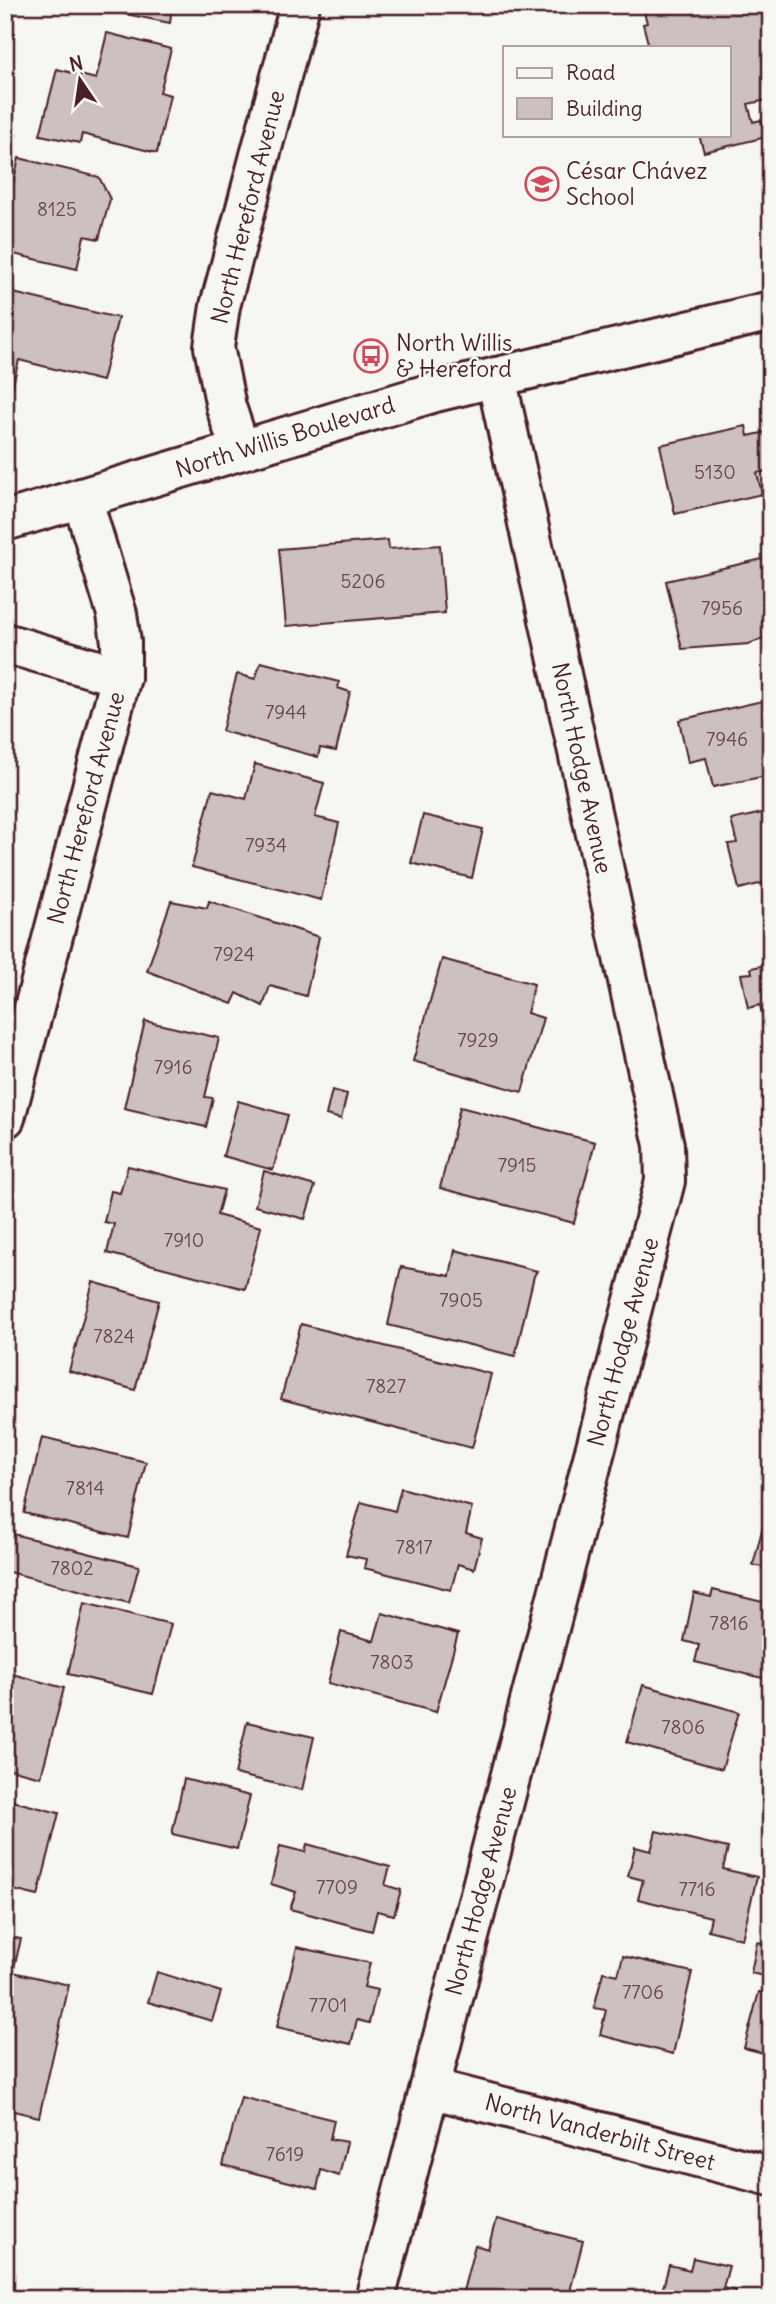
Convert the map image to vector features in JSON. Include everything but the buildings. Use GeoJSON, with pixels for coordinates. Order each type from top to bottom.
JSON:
{"type":"FeatureCollection","features":[{"type":"Feature","properties":{"kind":"street","name":"North Hereford Avenue"},"geometry":{"type":"LineString","coordinates":[[240,450],[226,407],[214,347],[220,306],[300,5]]}},
{"type":"Feature","properties":{"kind":"street","name":"North Willis Boulevard"},"geometry":{"type":"LineString","coordinates":[[5,521],[435,392],[771,311]]}},
{"type":"Feature","properties":{"kind":"street","name":"North Hodge Avenue"},"geometry":{"type":"LineString","coordinates":[[375,2299],[665,1181],[664,1145],[496,377]]}},
{"type":"Feature","properties":{"kind":"street","name":"North Hereford Avenue"},"geometry":{"type":"LineString","coordinates":[[5,1118],[121,677],[121,642],[117,614],[82,498]]}},
{"type":"Feature","properties":{"kind":"street"},"geometry":{"type":"LineString","coordinates":[[5,643],[121,677]]}},
{"type":"Feature","properties":{"kind":"street","name":"North Vanderbilt Street"},"geometry":{"type":"LineString","coordinates":[[430,2088],[771,2176]]}},
{"type":"Feature","properties":{"kind":"place","name":"César Chávez School"},"geometry":{"type":"Point","coordinates":[542,184]}},
{"type":"Feature","properties":{"kind":"place","name":"North Willis & Hereford"},"geometry":{"type":"Point","coordinates":[371,356]}}]}
